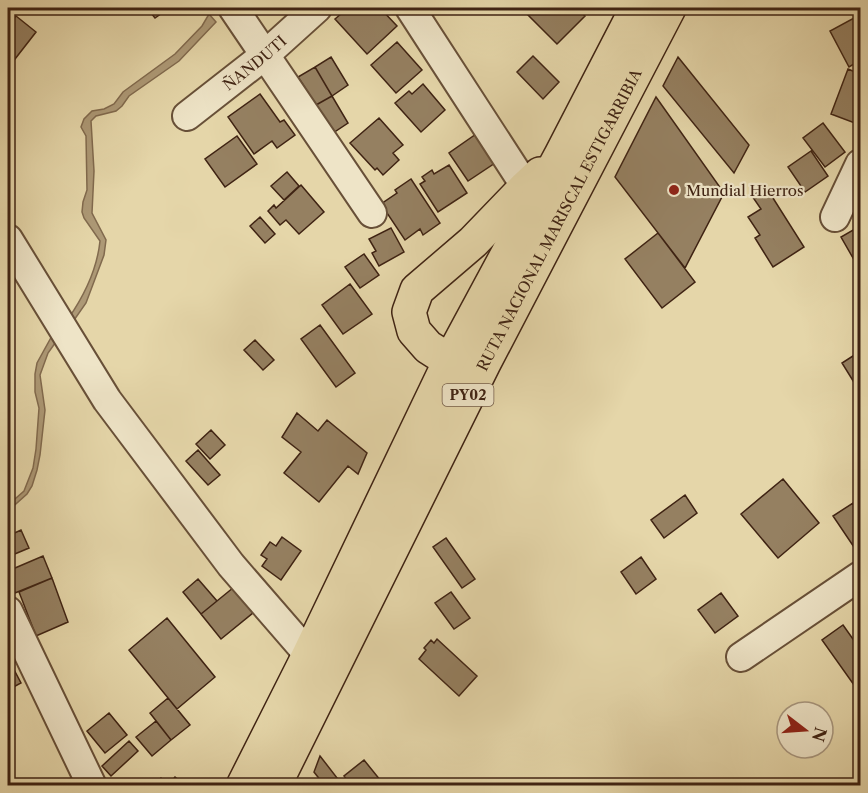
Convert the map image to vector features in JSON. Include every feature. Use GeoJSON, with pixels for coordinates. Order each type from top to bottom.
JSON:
{"type":"FeatureCollection","features":[{"type":"Feature","properties":{"kind":"highway","name":"RUTA NACIONAL MARISCAL ESTIGARRIBIA"},"geometry":{"type":"LineString","coordinates":[[243,786],[309,655],[450,362],[637,8]]}},
{"type":"Feature","properties":{"kind":"highway","name":"RUTA NACIONAL MARISCAL ESTIGARRIBIA"},"geometry":{"type":"LineString","coordinates":[[274,786],[483,363],[669,8]]}},
{"type":"Feature","properties":{"kind":"highway"},"geometry":{"type":"LineString","coordinates":[[483,363],[450,362],[428,347],[414,331],[409,312],[417,290],[474,242],[526,187],[561,155]]}},
{"type":"Feature","properties":{"kind":"street"},"geometry":{"type":"LineString","coordinates":[[233,8],[372,213]]}},
{"type":"Feature","properties":{"kind":"street","name":"ÑANDUTI"},"geometry":{"type":"LineString","coordinates":[[187,116],[265,55],[317,8]]}},
{"type":"Feature","properties":{"kind":"street"},"geometry":{"type":"LineString","coordinates":[[410,8],[526,187]]}},
{"type":"Feature","properties":{"kind":"street"},"geometry":{"type":"LineString","coordinates":[[835,217],[861,164]]}},
{"type":"Feature","properties":{"kind":"street"},"geometry":{"type":"LineString","coordinates":[[9,246],[107,400],[231,565],[309,655]]}},
{"type":"Feature","properties":{"kind":"street"},"geometry":{"type":"LineString","coordinates":[[741,657],[861,576]]}},
{"type":"Feature","properties":{"kind":"street"},"geometry":{"type":"LineString","coordinates":[[8,611],[92,786]]}},
{"type":"Feature","properties":{"kind":"shaded area"},"geometry":{"type":"Polygon","coordinates":[[[209,14],[216,22],[179,61],[129,96],[116,111],[96,116],[91,121],[94,171],[92,213],[106,240],[104,255],[86,303],[72,323],[68,319],[89,282],[100,241],[82,212],[87,190],[86,136],[81,127],[84,119],[92,111],[114,104],[123,92],[175,54],[202,26],[209,14]]]}},
{"type":"Feature","properties":{"kind":"shaded area"},"geometry":{"type":"Polygon","coordinates":[[[53,334],[58,339],[48,353],[40,375],[45,410],[37,470],[27,494],[8,511],[8,505],[24,491],[33,468],[39,408],[35,392],[35,374],[37,363],[53,334]]]}},
{"type":"Feature","properties":{"kind":"building"},"geometry":{"type":"Polygon","coordinates":[[[147,8],[169,8],[155,18],[147,8]]]}},
{"type":"Feature","properties":{"kind":"building"},"geometry":{"type":"Polygon","coordinates":[[[348,8],[355,8],[358,11],[362,8],[380,8],[397,26],[367,54],[335,19],[348,8]]]}},
{"type":"Feature","properties":{"kind":"building"},"geometry":{"type":"Polygon","coordinates":[[[530,8],[576,8],[585,16],[557,44],[525,12],[530,8]]]}},
{"type":"Feature","properties":{"kind":"building"},"geometry":{"type":"Polygon","coordinates":[[[16,16],[36,32],[8,68],[8,19],[11,22],[16,16]]]}},
{"type":"Feature","properties":{"kind":"building"},"geometry":{"type":"Polygon","coordinates":[[[854,18],[860,30],[860,50],[854,64],[849,67],[830,31],[854,18]]]}},
{"type":"Feature","properties":{"kind":"building"},"geometry":{"type":"Polygon","coordinates":[[[397,42],[422,70],[396,93],[371,65],[397,42]]]}},
{"type":"Feature","properties":{"kind":"building"},"geometry":{"type":"Polygon","coordinates":[[[533,56],[559,82],[543,99],[517,72],[533,56]]]}},
{"type":"Feature","properties":{"kind":"building"},"geometry":{"type":"Polygon","coordinates":[[[331,57],[348,85],[332,96],[315,67],[331,57]]]}},
{"type":"Feature","properties":{"kind":"building"},"geometry":{"type":"Polygon","coordinates":[[[678,57],[749,145],[734,173],[663,86],[678,57]]]}},
{"type":"Feature","properties":{"kind":"building"},"geometry":{"type":"Polygon","coordinates":[[[315,67],[332,96],[316,105],[298,77],[315,67]]]}},
{"type":"Feature","properties":{"kind":"building"},"geometry":{"type":"Polygon","coordinates":[[[848,69],[860,74],[860,125],[831,114],[848,69]]]}},
{"type":"Feature","properties":{"kind":"building"},"geometry":{"type":"Polygon","coordinates":[[[423,84],[445,110],[421,132],[395,103],[409,91],[412,94],[423,84]]]}},
{"type":"Feature","properties":{"kind":"building"},"geometry":{"type":"Polygon","coordinates":[[[260,94],[280,122],[284,120],[295,135],[277,148],[272,141],[254,154],[228,117],[260,94]]]}},
{"type":"Feature","properties":{"kind":"building"},"geometry":{"type":"Polygon","coordinates":[[[332,96],[348,123],[333,133],[316,105],[332,96]]]}},
{"type":"Feature","properties":{"kind":"building"},"geometry":{"type":"Polygon","coordinates":[[[656,97],[724,193],[685,268],[615,177],[656,97]]]}},
{"type":"Feature","properties":{"kind":"building"},"geometry":{"type":"Polygon","coordinates":[[[379,118],[403,145],[393,153],[399,160],[383,175],[377,168],[375,170],[350,143],[379,118]]]}},
{"type":"Feature","properties":{"kind":"building"},"geometry":{"type":"Polygon","coordinates":[[[823,123],[845,152],[825,167],[803,138],[823,123]]]}},
{"type":"Feature","properties":{"kind":"building"},"geometry":{"type":"Polygon","coordinates":[[[479,132],[498,161],[468,181],[449,153],[479,132]]]}},
{"type":"Feature","properties":{"kind":"building"},"geometry":{"type":"Polygon","coordinates":[[[237,136],[257,164],[225,187],[205,159],[237,136]]]}},
{"type":"Feature","properties":{"kind":"building"},"geometry":{"type":"Polygon","coordinates":[[[811,151],[828,176],[805,192],[788,167],[811,151]]]}},
{"type":"Feature","properties":{"kind":"building"},"geometry":{"type":"Polygon","coordinates":[[[449,165],[467,193],[438,212],[420,184],[425,181],[422,177],[432,170],[434,174],[449,165]]]}},
{"type":"Feature","properties":{"kind":"building"},"geometry":{"type":"Polygon","coordinates":[[[287,172],[299,186],[284,200],[271,186],[287,172]]]}},
{"type":"Feature","properties":{"kind":"building"},"geometry":{"type":"Polygon","coordinates":[[[411,179],[440,223],[423,235],[420,229],[405,240],[381,204],[411,179]]]}},
{"type":"Feature","properties":{"kind":"building"},"geometry":{"type":"Polygon","coordinates":[[[301,185],[324,212],[299,234],[286,220],[280,225],[268,211],[274,205],[276,208],[301,185]]]}},
{"type":"Feature","properties":{"kind":"building"},"geometry":{"type":"Polygon","coordinates":[[[766,187],[804,247],[773,267],[755,238],[760,235],[748,217],[761,209],[752,196],[766,187]]]}},
{"type":"Feature","properties":{"kind":"building"},"geometry":{"type":"Polygon","coordinates":[[[260,217],[275,234],[265,243],[250,226],[260,217]]]}},
{"type":"Feature","properties":{"kind":"building"},"geometry":{"type":"Polygon","coordinates":[[[860,226],[860,263],[857,265],[841,237],[860,226]]]}},
{"type":"Feature","properties":{"kind":"building"},"geometry":{"type":"Polygon","coordinates":[[[391,228],[404,252],[379,266],[372,253],[376,251],[369,239],[391,228]]]}},
{"type":"Feature","properties":{"kind":"building"},"geometry":{"type":"Polygon","coordinates":[[[658,233],[695,282],[662,308],[625,259],[658,233]]]}},
{"type":"Feature","properties":{"kind":"building"},"geometry":{"type":"Polygon","coordinates":[[[364,254],[379,275],[360,288],[345,267],[364,254]]]}},
{"type":"Feature","properties":{"kind":"building"},"geometry":{"type":"Polygon","coordinates":[[[350,284],[372,314],[343,334],[322,305],[350,284]]]}},
{"type":"Feature","properties":{"kind":"building"},"geometry":{"type":"Polygon","coordinates":[[[320,325],[355,373],[336,387],[301,339],[320,325]]]}},
{"type":"Feature","properties":{"kind":"building"},"geometry":{"type":"Polygon","coordinates":[[[255,340],[274,360],[263,370],[244,350],[255,340]]]}},
{"type":"Feature","properties":{"kind":"building"},"geometry":{"type":"Polygon","coordinates":[[[856,354],[857,357],[860,355],[860,392],[842,363],[856,354]]]}},
{"type":"Feature","properties":{"kind":"building"},"geometry":{"type":"Polygon","coordinates":[[[297,413],[318,431],[327,420],[367,453],[358,474],[348,466],[319,502],[284,473],[301,452],[282,437],[297,413]]]}},
{"type":"Feature","properties":{"kind":"building"},"geometry":{"type":"Polygon","coordinates":[[[211,430],[225,445],[210,459],[196,444],[211,430]]]}},
{"type":"Feature","properties":{"kind":"building"},"geometry":{"type":"Polygon","coordinates":[[[198,450],[220,475],[208,485],[186,461],[198,450]]]}},
{"type":"Feature","properties":{"kind":"building"},"geometry":{"type":"Polygon","coordinates":[[[783,479],[819,523],[778,558],[741,514],[783,479]]]}},
{"type":"Feature","properties":{"kind":"building"},"geometry":{"type":"Polygon","coordinates":[[[685,495],[697,513],[664,538],[651,520],[685,495]]]}},
{"type":"Feature","properties":{"kind":"building"},"geometry":{"type":"Polygon","coordinates":[[[853,503],[860,514],[860,556],[833,516],[853,503]]]}},
{"type":"Feature","properties":{"kind":"building"},"geometry":{"type":"Polygon","coordinates":[[[21,530],[29,548],[10,556],[8,536],[21,530]]]}},
{"type":"Feature","properties":{"kind":"building"},"geometry":{"type":"Polygon","coordinates":[[[282,537],[301,551],[281,580],[262,566],[267,559],[261,555],[270,542],[276,546],[282,537]]]}},
{"type":"Feature","properties":{"kind":"building"},"geometry":{"type":"Polygon","coordinates":[[[446,538],[475,579],[462,588],[433,547],[446,538]]]}},
{"type":"Feature","properties":{"kind":"building"},"geometry":{"type":"Polygon","coordinates":[[[43,556],[52,578],[15,593],[8,571],[43,556]]]}},
{"type":"Feature","properties":{"kind":"building"},"geometry":{"type":"Polygon","coordinates":[[[641,557],[656,579],[636,594],[621,572],[641,557]]]}},
{"type":"Feature","properties":{"kind":"building"},"geometry":{"type":"Polygon","coordinates":[[[52,578],[68,622],[36,636],[19,592],[52,578]]]}},
{"type":"Feature","properties":{"kind":"building"},"geometry":{"type":"Polygon","coordinates":[[[198,579],[217,601],[201,614],[183,592],[198,579]]]}},
{"type":"Feature","properties":{"kind":"building"},"geometry":{"type":"Polygon","coordinates":[[[239,583],[259,608],[221,639],[201,614],[239,583]]]}},
{"type":"Feature","properties":{"kind":"building"},"geometry":{"type":"Polygon","coordinates":[[[451,592],[470,618],[454,629],[435,603],[451,592]]]}},
{"type":"Feature","properties":{"kind":"building"},"geometry":{"type":"Polygon","coordinates":[[[721,593],[738,616],[715,633],[698,610],[721,593]]]}},
{"type":"Feature","properties":{"kind":"building"},"geometry":{"type":"Polygon","coordinates":[[[167,618],[215,677],[177,709],[129,650],[167,618]]]}},
{"type":"Feature","properties":{"kind":"building"},"geometry":{"type":"Polygon","coordinates":[[[843,625],[860,649],[860,681],[854,685],[822,640],[843,625]]]}},
{"type":"Feature","properties":{"kind":"building"},"geometry":{"type":"Polygon","coordinates":[[[437,639],[477,676],[459,696],[419,659],[431,640],[434,643],[437,639]]]}},
{"type":"Feature","properties":{"kind":"building"},"geometry":{"type":"Polygon","coordinates":[[[11,664],[21,683],[8,690],[8,666],[11,664]]]}},
{"type":"Feature","properties":{"kind":"building"},"geometry":{"type":"Polygon","coordinates":[[[168,698],[190,725],[171,740],[150,713],[168,698]]]}},
{"type":"Feature","properties":{"kind":"building"},"geometry":{"type":"Polygon","coordinates":[[[109,713],[127,735],[105,753],[87,731],[109,713]]]}},
{"type":"Feature","properties":{"kind":"building"},"geometry":{"type":"Polygon","coordinates":[[[156,721],[171,740],[152,756],[136,737],[156,721]]]}},
{"type":"Feature","properties":{"kind":"building"},"geometry":{"type":"Polygon","coordinates":[[[129,741],[138,751],[111,776],[102,766],[129,741]]]}},
{"type":"Feature","properties":{"kind":"building"},"geometry":{"type":"Polygon","coordinates":[[[320,756],[341,783],[337,786],[325,786],[314,772],[320,756]]]}},
{"type":"Feature","properties":{"kind":"building"},"geometry":{"type":"Polygon","coordinates":[[[364,760],[385,786],[351,786],[344,776],[364,760]]]}},
{"type":"Feature","properties":{"kind":"building"},"geometry":{"type":"Polygon","coordinates":[[[175,777],[186,786],[156,786],[161,778],[169,784],[175,777]]]}},
{"type":"Feature","properties":{"kind":"place","name":"Mundial Hierros"},"geometry":{"type":"Point","coordinates":[674,190]}}]}
